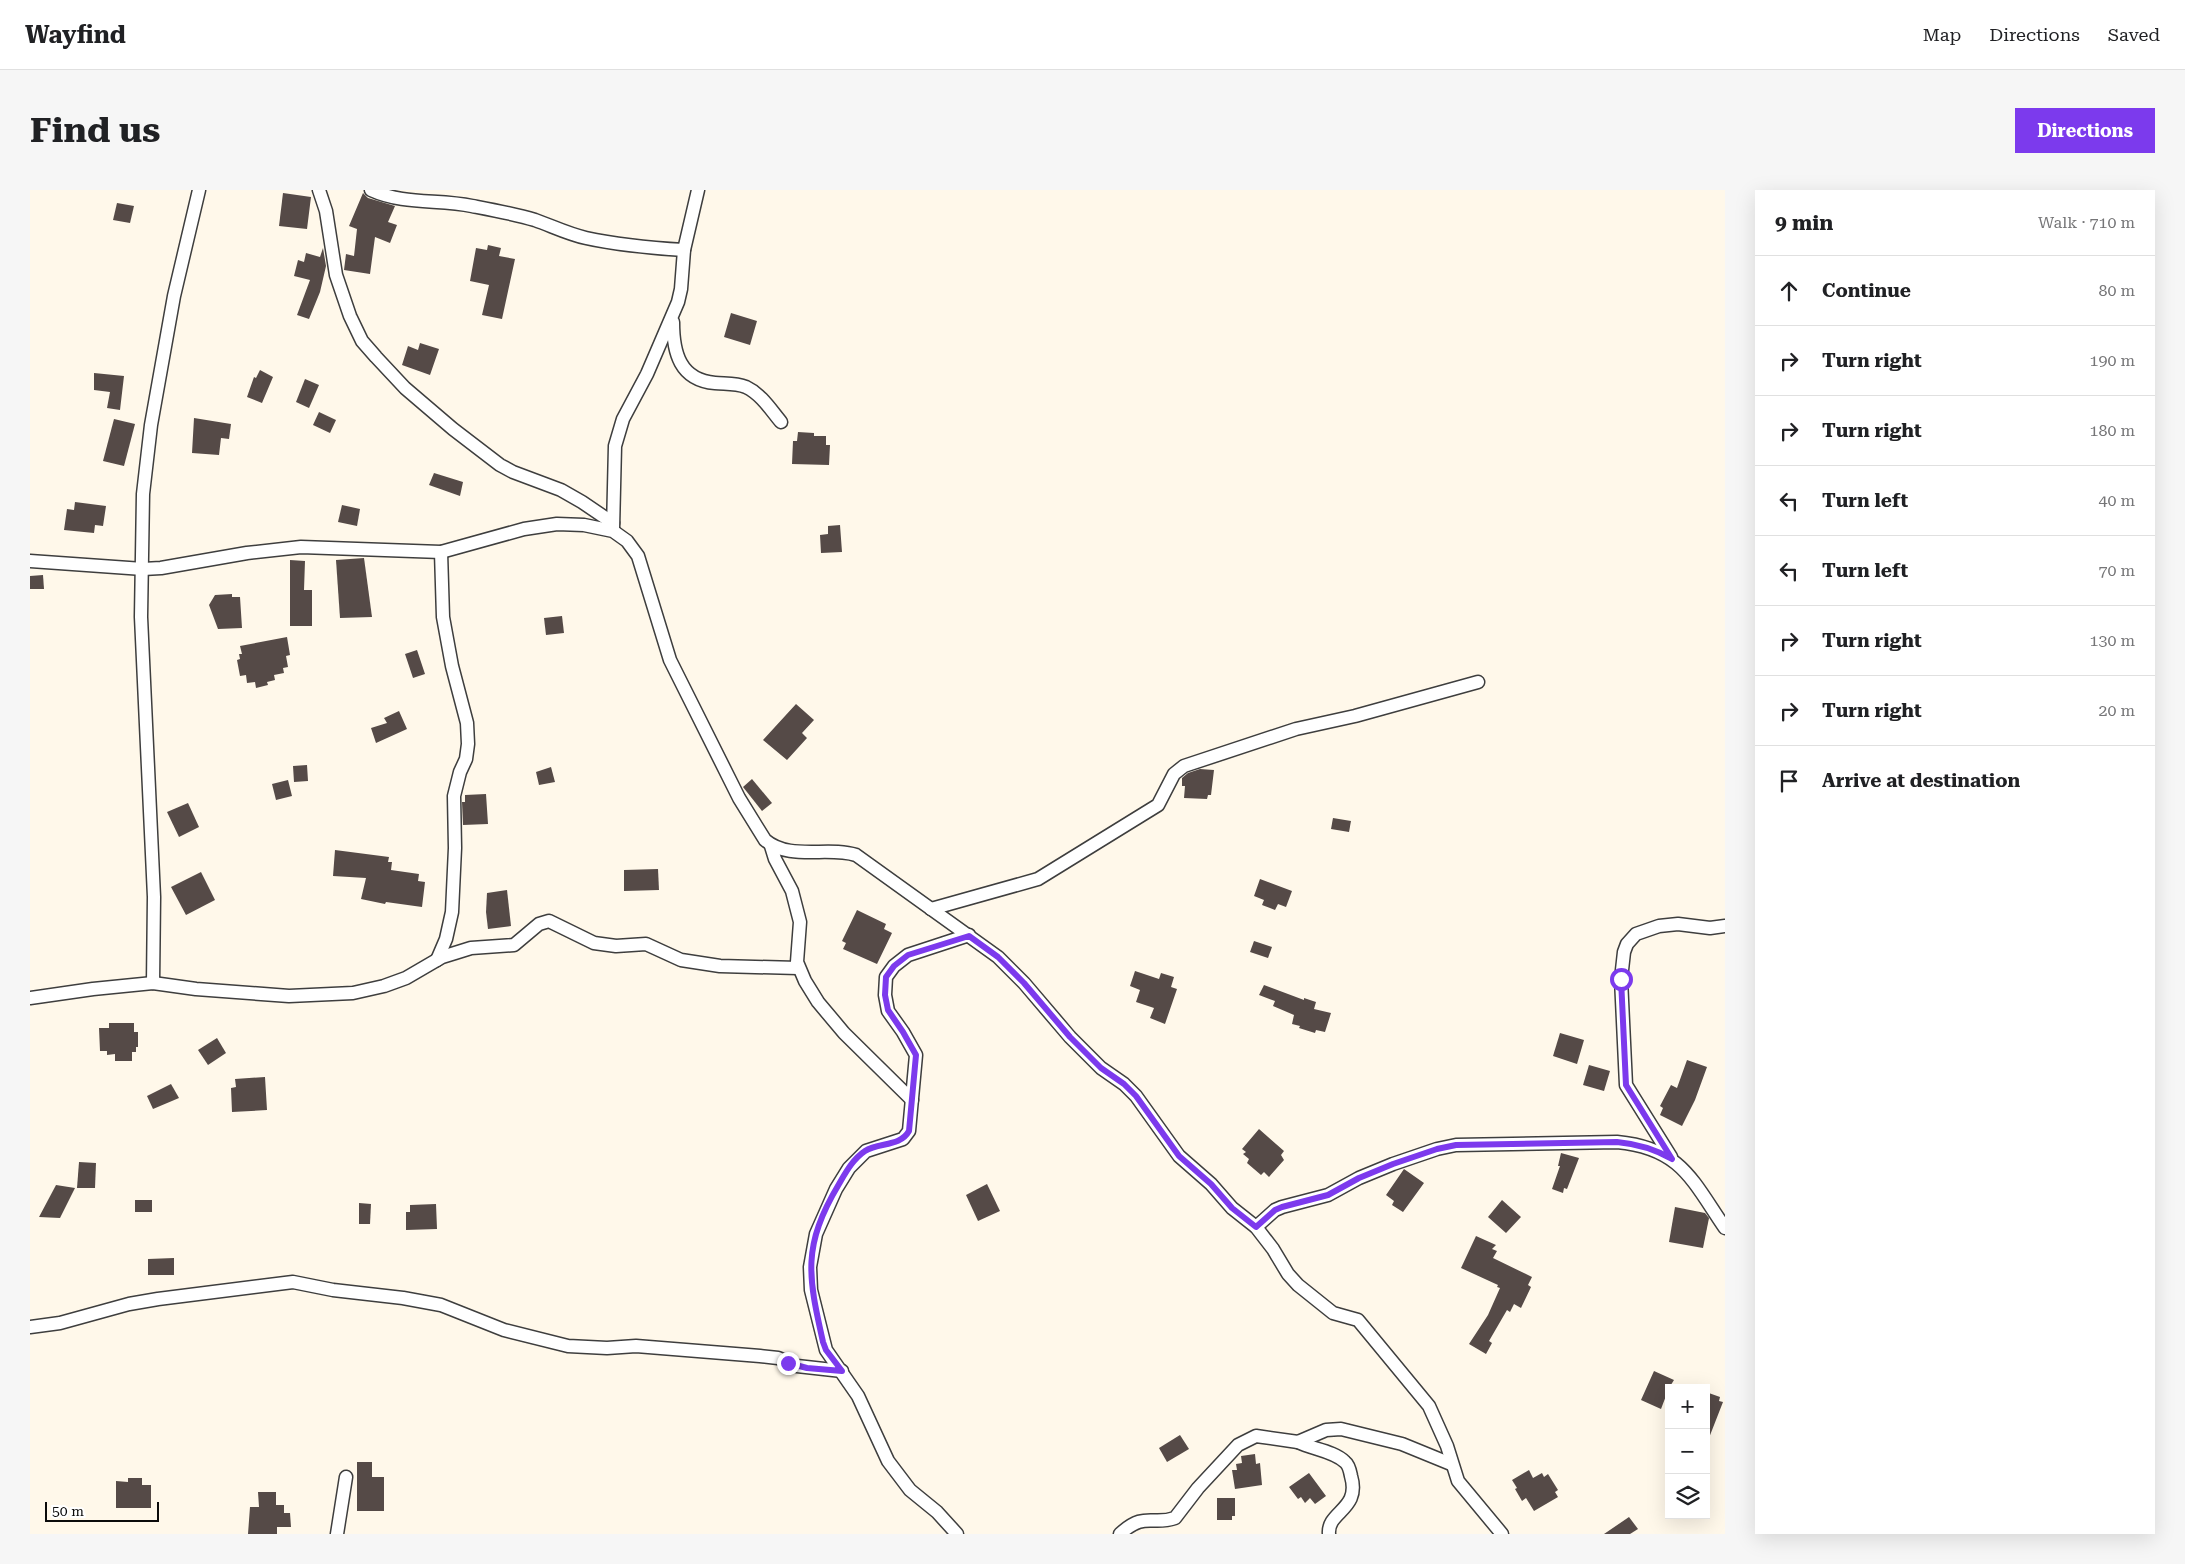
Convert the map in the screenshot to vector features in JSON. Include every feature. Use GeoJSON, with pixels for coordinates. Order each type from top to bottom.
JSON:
{"type":"FeatureCollection","features":[{"type":"Feature","properties":{"kind":"street"},"geometry":{"type":"LineString","coordinates":[[153,983],[154,897],[142,617],[142,494],[151,425],[174,296],[199,190]]}},
{"type":"Feature","properties":{"kind":"street"},"geometry":{"type":"LineString","coordinates":[[319,190],[326,211],[336,275],[350,316],[362,341],[405,388],[453,429],[500,465],[513,472],[561,490],[582,502],[627,540],[638,556],[674,669],[739,798],[756,828],[771,846],[775,859],[792,891],[800,922],[797,955],[798,968],[812,993],[828,1015],[870,1060],[901,1087],[912,1100]]}},
{"type":"Feature","properties":{"kind":"street"},"geometry":{"type":"LineString","coordinates":[[371,190],[384,196],[402,200],[467,205],[508,213],[572,234],[602,241],[684,250]]}},
{"type":"Feature","properties":{"kind":"street"},"geometry":{"type":"LineString","coordinates":[[613,527],[613,472],[616,446],[623,419],[648,374],[673,319],[681,289],[684,250],[698,190]]}},
{"type":"Feature","properties":{"kind":"street"},"geometry":{"type":"LineString","coordinates":[[673,319],[675,349],[688,374],[703,382],[745,387],[763,400],[781,422]]}},
{"type":"Feature","properties":{"kind":"street"},"geometry":{"type":"LineString","coordinates":[[30,561],[142,569],[161,568],[278,548],[301,547],[441,552],[538,526],[584,525],[613,527]]}},
{"type":"Feature","properties":{"kind":"street"},"geometry":{"type":"LineString","coordinates":[[437,960],[446,939],[452,912],[455,848],[454,796],[460,772],[466,759],[468,744],[467,723],[452,666],[443,617],[441,552]]}},
{"type":"Feature","properties":{"kind":"street"},"geometry":{"type":"LineString","coordinates":[[931,909],[1038,879],[1158,805],[1174,774],[1184,766],[1296,729],[1355,716],[1478,682]]}},
{"type":"Feature","properties":{"kind":"street"},"geometry":{"type":"LineString","coordinates":[[771,846],[794,851],[856,855],[998,957],[1024,983],[1070,1037],[1101,1068],[1124,1084],[1136,1096],[1179,1156],[1211,1184],[1232,1208],[1256,1227],[1273,1249],[1288,1274],[1298,1285],[1333,1313],[1350,1316],[1358,1320],[1430,1406],[1447,1446],[1451,1464],[1458,1480],[1502,1534]]}},
{"type":"Feature","properties":{"kind":"street"},"geometry":{"type":"LineString","coordinates":[[30,998],[153,983],[196,989],[289,996],[353,993],[384,986],[406,978],[437,960],[471,948],[514,945],[539,924],[549,921],[594,943],[616,946],[646,944],[681,960],[720,966],[798,968]]}},
{"type":"Feature","properties":{"kind":"street"},"geometry":{"type":"LineString","coordinates":[[1725,926],[1710,928],[1678,924],[1659,926],[1636,934],[1627,944],[1624,952],[1621,979],[1626,1085],[1672,1159],[1688,1174],[1725,1228]]}},
{"type":"Feature","properties":{"kind":"street"},"geometry":{"type":"LineString","coordinates":[[957,1534],[937,1512],[915,1495],[898,1477],[888,1461],[858,1396],[826,1350],[811,1290],[810,1267],[816,1234],[836,1190],[856,1159],[866,1151],[906,1137],[911,1121],[916,1055],[888,1010],[885,995],[886,977],[894,966],[908,955],[969,936]]}},
{"type":"Feature","properties":{"kind":"street"},"geometry":{"type":"LineString","coordinates":[[1256,1227],[1275,1210],[1282,1207],[1328,1195],[1359,1178],[1393,1164],[1437,1149],[1456,1145],[1617,1142],[1650,1148],[1672,1159]]}},
{"type":"Feature","properties":{"kind":"street"},"geometry":{"type":"LineString","coordinates":[[30,1327],[81,1318],[129,1304],[158,1299],[270,1283],[299,1282],[326,1289],[403,1298],[441,1305],[504,1330],[568,1346],[607,1348],[636,1346],[760,1356],[778,1358],[797,1366],[842,1371]]}},
{"type":"Feature","properties":{"kind":"street"},"geometry":{"type":"LineString","coordinates":[[1298,1442],[1326,1430],[1341,1429],[1402,1444],[1451,1464]]}},
{"type":"Feature","properties":{"kind":"street"},"geometry":{"type":"LineString","coordinates":[[1120,1534],[1129,1526],[1144,1520],[1175,1518],[1198,1488],[1238,1445],[1250,1438],[1262,1436],[1298,1442],[1339,1458],[1348,1465],[1353,1482],[1352,1496],[1350,1502],[1331,1522],[1328,1527],[1329,1534]]}},
{"type":"Feature","properties":{"kind":"street"},"geometry":{"type":"LineString","coordinates":[[337,1534],[346,1477]]}},
{"type":"Feature","properties":{"kind":"building"},"geometry":{"type":"Polygon","coordinates":[[[283,193],[311,197],[307,229],[279,226],[283,193]]]}},
{"type":"Feature","properties":{"kind":"building"},"geometry":{"type":"Polygon","coordinates":[[[363,193],[368,198],[395,206],[388,222],[397,225],[390,243],[375,237],[370,274],[344,270],[346,254],[354,256],[357,229],[349,226],[363,193]]]}},
{"type":"Feature","properties":{"kind":"building"},"geometry":{"type":"Polygon","coordinates":[[[117,203],[134,206],[130,223],[113,220],[117,203]]]}},
{"type":"Feature","properties":{"kind":"building"},"geometry":{"type":"Polygon","coordinates":[[[488,245],[501,248],[499,256],[515,259],[502,319],[482,315],[489,285],[470,281],[476,248],[487,250],[488,245]]]}},
{"type":"Feature","properties":{"kind":"building"},"geometry":{"type":"Polygon","coordinates":[[[323,248],[326,266],[320,292],[309,319],[297,315],[310,280],[294,276],[298,260],[304,262],[306,253],[320,257],[323,248]]]}},
{"type":"Feature","properties":{"kind":"building"},"geometry":{"type":"Polygon","coordinates":[[[731,313],[757,321],[750,345],[724,337],[731,313]]]}},
{"type":"Feature","properties":{"kind":"building"},"geometry":{"type":"Polygon","coordinates":[[[420,343],[439,349],[430,375],[402,365],[408,346],[418,350],[420,343]]]}},
{"type":"Feature","properties":{"kind":"building"},"geometry":{"type":"Polygon","coordinates":[[[260,370],[273,377],[262,403],[247,397],[254,377],[256,378],[260,370]]]}},
{"type":"Feature","properties":{"kind":"building"},"geometry":{"type":"Polygon","coordinates":[[[94,373],[124,376],[120,410],[107,408],[110,392],[94,390],[94,373]]]}},
{"type":"Feature","properties":{"kind":"building"},"geometry":{"type":"Polygon","coordinates":[[[305,379],[319,385],[309,408],[296,402],[305,379]]]}},
{"type":"Feature","properties":{"kind":"building"},"geometry":{"type":"Polygon","coordinates":[[[319,412],[336,420],[330,433],[313,425],[319,412]]]}},
{"type":"Feature","properties":{"kind":"building"},"geometry":{"type":"Polygon","coordinates":[[[194,418],[231,424],[229,439],[221,438],[219,455],[192,453],[194,418]]]}},
{"type":"Feature","properties":{"kind":"building"},"geometry":{"type":"Polygon","coordinates":[[[114,419],[135,424],[124,466],[103,461],[114,419]]]}},
{"type":"Feature","properties":{"kind":"building"},"geometry":{"type":"Polygon","coordinates":[[[798,432],[814,433],[814,436],[826,436],[826,445],[830,445],[829,465],[792,464],[793,441],[797,441],[798,432]]]}},
{"type":"Feature","properties":{"kind":"building"},"geometry":{"type":"Polygon","coordinates":[[[434,473],[463,482],[460,496],[429,485],[434,473]]]}},
{"type":"Feature","properties":{"kind":"building"},"geometry":{"type":"Polygon","coordinates":[[[75,502],[106,506],[103,526],[95,525],[94,533],[64,530],[67,509],[74,510],[75,502]]]}},
{"type":"Feature","properties":{"kind":"building"},"geometry":{"type":"Polygon","coordinates":[[[342,505],[360,509],[357,526],[338,522],[342,505]]]}},
{"type":"Feature","properties":{"kind":"building"},"geometry":{"type":"Polygon","coordinates":[[[840,525],[842,552],[821,553],[820,535],[828,534],[828,526],[840,525]]]}},
{"type":"Feature","properties":{"kind":"building"},"geometry":{"type":"Polygon","coordinates":[[[364,558],[372,617],[340,618],[336,560],[364,558]]]}},
{"type":"Feature","properties":{"kind":"building"},"geometry":{"type":"Polygon","coordinates":[[[290,560],[305,561],[304,590],[312,590],[312,626],[290,626],[290,560]]]}},
{"type":"Feature","properties":{"kind":"building"},"geometry":{"type":"Polygon","coordinates":[[[43,575],[44,589],[30,589],[30,576],[43,575]]]}},
{"type":"Feature","properties":{"kind":"building"},"geometry":{"type":"Polygon","coordinates":[[[232,594],[232,597],[240,597],[242,628],[218,629],[209,605],[215,595],[232,594]]]}},
{"type":"Feature","properties":{"kind":"building"},"geometry":{"type":"Polygon","coordinates":[[[562,616],[564,633],[546,635],[544,618],[562,616]]]}},
{"type":"Feature","properties":{"kind":"building"},"geometry":{"type":"Polygon","coordinates":[[[287,637],[290,655],[286,656],[288,667],[283,668],[284,673],[274,675],[275,680],[267,682],[268,685],[256,688],[255,682],[247,683],[246,675],[240,676],[237,660],[240,659],[239,654],[242,654],[240,646],[287,637]]]}},
{"type":"Feature","properties":{"kind":"building"},"geometry":{"type":"Polygon","coordinates":[[[417,650],[425,674],[413,678],[405,654],[417,650]]]}},
{"type":"Feature","properties":{"kind":"building"},"geometry":{"type":"Polygon","coordinates":[[[796,704],[814,720],[802,733],[807,738],[787,760],[763,740],[796,704]]]}},
{"type":"Feature","properties":{"kind":"building"},"geometry":{"type":"Polygon","coordinates":[[[399,711],[407,729],[376,743],[371,728],[387,723],[384,718],[399,711]]]}},
{"type":"Feature","properties":{"kind":"building"},"geometry":{"type":"Polygon","coordinates":[[[307,765],[308,781],[294,782],[293,766],[307,765]]]}},
{"type":"Feature","properties":{"kind":"building"},"geometry":{"type":"Polygon","coordinates":[[[551,767],[555,782],[539,785],[536,772],[551,767]]]}},
{"type":"Feature","properties":{"kind":"building"},"geometry":{"type":"Polygon","coordinates":[[[1200,769],[1214,770],[1211,795],[1208,795],[1207,799],[1184,798],[1185,786],[1182,786],[1182,778],[1188,773],[1200,769]]]}},
{"type":"Feature","properties":{"kind":"building"},"geometry":{"type":"Polygon","coordinates":[[[752,779],[772,803],[762,811],[743,787],[752,779]]]}},
{"type":"Feature","properties":{"kind":"building"},"geometry":{"type":"Polygon","coordinates":[[[288,780],[292,796],[276,800],[272,784],[288,780]]]}},
{"type":"Feature","properties":{"kind":"building"},"geometry":{"type":"Polygon","coordinates":[[[486,794],[488,824],[463,825],[462,802],[465,802],[465,795],[486,794]]]}},
{"type":"Feature","properties":{"kind":"building"},"geometry":{"type":"Polygon","coordinates":[[[188,803],[199,827],[179,837],[167,812],[188,803]]]}},
{"type":"Feature","properties":{"kind":"building"},"geometry":{"type":"Polygon","coordinates":[[[1333,818],[1351,821],[1349,832],[1331,829],[1333,818]]]}},
{"type":"Feature","properties":{"kind":"building"},"geometry":{"type":"Polygon","coordinates":[[[335,850],[389,857],[388,862],[392,862],[391,870],[419,874],[418,881],[425,882],[422,907],[386,902],[385,904],[361,899],[366,878],[333,876],[335,850]]]}},
{"type":"Feature","properties":{"kind":"building"},"geometry":{"type":"Polygon","coordinates":[[[658,869],[659,890],[624,891],[624,870],[658,869]]]}},
{"type":"Feature","properties":{"kind":"building"},"geometry":{"type":"Polygon","coordinates":[[[201,872],[215,900],[186,915],[171,887],[201,872]]]}},
{"type":"Feature","properties":{"kind":"building"},"geometry":{"type":"Polygon","coordinates":[[[1260,879],[1292,891],[1286,907],[1278,904],[1275,910],[1262,905],[1264,900],[1254,896],[1260,879]]]}},
{"type":"Feature","properties":{"kind":"building"},"geometry":{"type":"Polygon","coordinates":[[[507,890],[511,926],[488,929],[486,912],[487,893],[507,890]]]}},
{"type":"Feature","properties":{"kind":"building"},"geometry":{"type":"Polygon","coordinates":[[[857,910],[886,924],[884,929],[892,933],[877,964],[843,949],[846,943],[842,941],[857,910]]]}},
{"type":"Feature","properties":{"kind":"building"},"geometry":{"type":"Polygon","coordinates":[[[1254,941],[1272,947],[1268,958],[1250,952],[1254,941]]]}},
{"type":"Feature","properties":{"kind":"building"},"geometry":{"type":"Polygon","coordinates":[[[1135,971],[1159,979],[1161,973],[1174,977],[1171,987],[1177,989],[1165,1024],[1150,1018],[1154,1008],[1136,1002],[1140,990],[1130,986],[1135,971]]]}},
{"type":"Feature","properties":{"kind":"building"},"geometry":{"type":"Polygon","coordinates":[[[1264,985],[1304,1000],[1304,998],[1316,1002],[1314,1009],[1331,1013],[1325,1032],[1316,1030],[1315,1033],[1292,1024],[1294,1015],[1273,1006],[1275,1001],[1259,995],[1264,985]]]}},
{"type":"Feature","properties":{"kind":"building"},"geometry":{"type":"Polygon","coordinates":[[[109,1023],[134,1023],[134,1032],[138,1032],[138,1047],[136,1047],[136,1052],[132,1052],[132,1061],[115,1061],[115,1054],[107,1055],[107,1051],[100,1051],[99,1028],[109,1028],[109,1023]]]}},
{"type":"Feature","properties":{"kind":"building"},"geometry":{"type":"Polygon","coordinates":[[[1560,1033],[1584,1040],[1577,1064],[1553,1056],[1560,1033]]]}},
{"type":"Feature","properties":{"kind":"building"},"geometry":{"type":"Polygon","coordinates":[[[217,1038],[226,1053],[208,1065],[198,1050],[217,1038]]]}},
{"type":"Feature","properties":{"kind":"building"},"geometry":{"type":"Polygon","coordinates":[[[1687,1060],[1707,1067],[1695,1100],[1682,1126],[1660,1115],[1663,1108],[1660,1106],[1671,1085],[1677,1088],[1687,1060]]]}},
{"type":"Feature","properties":{"kind":"building"},"geometry":{"type":"Polygon","coordinates":[[[1589,1065],[1610,1071],[1604,1091],[1583,1085],[1589,1065]]]}},
{"type":"Feature","properties":{"kind":"building"},"geometry":{"type":"Polygon","coordinates":[[[265,1077],[267,1110],[232,1112],[231,1088],[236,1087],[235,1079],[265,1077]]]}},
{"type":"Feature","properties":{"kind":"building"},"geometry":{"type":"Polygon","coordinates":[[[171,1084],[179,1098],[153,1109],[147,1096],[171,1084]]]}},
{"type":"Feature","properties":{"kind":"building"},"geometry":{"type":"Polygon","coordinates":[[[1259,1129],[1284,1151],[1281,1155],[1284,1160],[1269,1177],[1264,1172],[1261,1175],[1247,1163],[1249,1159],[1243,1154],[1246,1152],[1242,1149],[1259,1129]]]}},
{"type":"Feature","properties":{"kind":"building"},"geometry":{"type":"Polygon","coordinates":[[[1561,1153],[1579,1158],[1567,1189],[1564,1188],[1563,1193],[1552,1189],[1560,1166],[1558,1166],[1561,1153]]]}},
{"type":"Feature","properties":{"kind":"building"},"geometry":{"type":"Polygon","coordinates":[[[79,1162],[96,1163],[95,1188],[77,1188],[79,1162]]]}},
{"type":"Feature","properties":{"kind":"building"},"geometry":{"type":"Polygon","coordinates":[[[1404,1169],[1424,1183],[1403,1212],[1392,1205],[1394,1201],[1386,1195],[1404,1169]]]}},
{"type":"Feature","properties":{"kind":"building"},"geometry":{"type":"Polygon","coordinates":[[[987,1184],[1000,1211],[978,1221],[966,1195],[987,1184]]]}},
{"type":"Feature","properties":{"kind":"building"},"geometry":{"type":"Polygon","coordinates":[[[56,1185],[75,1188],[60,1218],[39,1217],[56,1185]]]}},
{"type":"Feature","properties":{"kind":"building"},"geometry":{"type":"Polygon","coordinates":[[[135,1200],[152,1200],[152,1212],[135,1212],[135,1200]]]}},
{"type":"Feature","properties":{"kind":"building"},"geometry":{"type":"Polygon","coordinates":[[[1502,1200],[1521,1217],[1506,1233],[1488,1217],[1502,1200]]]}},
{"type":"Feature","properties":{"kind":"building"},"geometry":{"type":"Polygon","coordinates":[[[359,1203],[371,1204],[370,1224],[359,1224],[359,1203]]]}},
{"type":"Feature","properties":{"kind":"building"},"geometry":{"type":"Polygon","coordinates":[[[436,1204],[437,1229],[406,1230],[406,1212],[410,1212],[410,1205],[436,1204]]]}},
{"type":"Feature","properties":{"kind":"building"},"geometry":{"type":"Polygon","coordinates":[[[1675,1207],[1705,1213],[1709,1218],[1703,1248],[1669,1242],[1675,1207]]]}},
{"type":"Feature","properties":{"kind":"building"},"geometry":{"type":"Polygon","coordinates":[[[1476,1236],[1496,1245],[1492,1249],[1497,1251],[1493,1258],[1532,1277],[1528,1285],[1531,1287],[1521,1308],[1514,1304],[1510,1312],[1507,1310],[1489,1341],[1492,1343],[1486,1354],[1469,1344],[1488,1315],[1500,1288],[1497,1287],[1498,1285],[1461,1268],[1476,1236]]]}},
{"type":"Feature","properties":{"kind":"building"},"geometry":{"type":"Polygon","coordinates":[[[174,1258],[174,1275],[148,1275],[148,1259],[174,1258]]]}},
{"type":"Feature","properties":{"kind":"building"},"geometry":{"type":"Polygon","coordinates":[[[1654,1371],[1674,1380],[1672,1384],[1665,1384],[1665,1398],[1661,1409],[1641,1400],[1654,1371]]]}},
{"type":"Feature","properties":{"kind":"building"},"geometry":{"type":"Polygon","coordinates":[[[1710,1393],[1720,1397],[1719,1401],[1723,1402],[1710,1435],[1710,1393]]]}},
{"type":"Feature","properties":{"kind":"building"},"geometry":{"type":"Polygon","coordinates":[[[1180,1435],[1189,1449],[1167,1462],[1159,1448],[1180,1435]]]}},
{"type":"Feature","properties":{"kind":"building"},"geometry":{"type":"Polygon","coordinates":[[[1255,1454],[1256,1464],[1260,1463],[1262,1485],[1235,1489],[1232,1470],[1237,1470],[1236,1464],[1242,1463],[1241,1456],[1255,1454]]]}},
{"type":"Feature","properties":{"kind":"building"},"geometry":{"type":"Polygon","coordinates":[[[357,1462],[372,1462],[372,1477],[384,1477],[384,1511],[357,1511],[357,1462]]]}},
{"type":"Feature","properties":{"kind":"building"},"geometry":{"type":"Polygon","coordinates":[[[1529,1470],[1533,1478],[1542,1473],[1544,1477],[1548,1474],[1558,1490],[1555,1492],[1558,1497],[1534,1511],[1526,1498],[1522,1501],[1512,1480],[1529,1470]]]}},
{"type":"Feature","properties":{"kind":"building"},"geometry":{"type":"Polygon","coordinates":[[[1309,1473],[1326,1496],[1315,1504],[1310,1498],[1305,1503],[1301,1497],[1298,1499],[1289,1487],[1309,1473]]]}},
{"type":"Feature","properties":{"kind":"building"},"geometry":{"type":"Polygon","coordinates":[[[128,1478],[142,1478],[142,1485],[151,1485],[151,1508],[116,1508],[116,1481],[128,1482],[128,1478]]]}},
{"type":"Feature","properties":{"kind":"building"},"geometry":{"type":"Polygon","coordinates":[[[258,1492],[276,1492],[276,1505],[284,1505],[284,1513],[290,1513],[291,1527],[277,1527],[277,1534],[248,1534],[250,1507],[259,1507],[258,1492]]]}},
{"type":"Feature","properties":{"kind":"building"},"geometry":{"type":"Polygon","coordinates":[[[1217,1498],[1235,1498],[1235,1516],[1232,1516],[1232,1520],[1217,1520],[1217,1498]]]}},
{"type":"Feature","properties":{"kind":"building"},"geometry":{"type":"Polygon","coordinates":[[[1629,1517],[1638,1529],[1630,1534],[1604,1534],[1629,1517]]]}},
{"type":"Feature","properties":{"kind":"route"},"geometry":{"type":"LineString","coordinates":[[788,1363],[807,1368],[842,1371],[826,1350],[823,1342],[811,1290],[811,1253],[823,1216],[836,1190],[856,1159],[866,1151],[903,1139],[909,1131],[916,1055],[888,1010],[885,995],[886,977],[890,970],[908,955],[928,947],[969,936],[998,957],[1024,983],[1070,1037],[1101,1068],[1124,1084],[1136,1096],[1179,1156],[1211,1184],[1232,1208],[1256,1227],[1275,1210],[1282,1207],[1328,1195],[1359,1178],[1393,1164],[1437,1149],[1456,1145],[1617,1142],[1634,1144],[1658,1151],[1672,1159],[1626,1085],[1621,979]]}}]}
